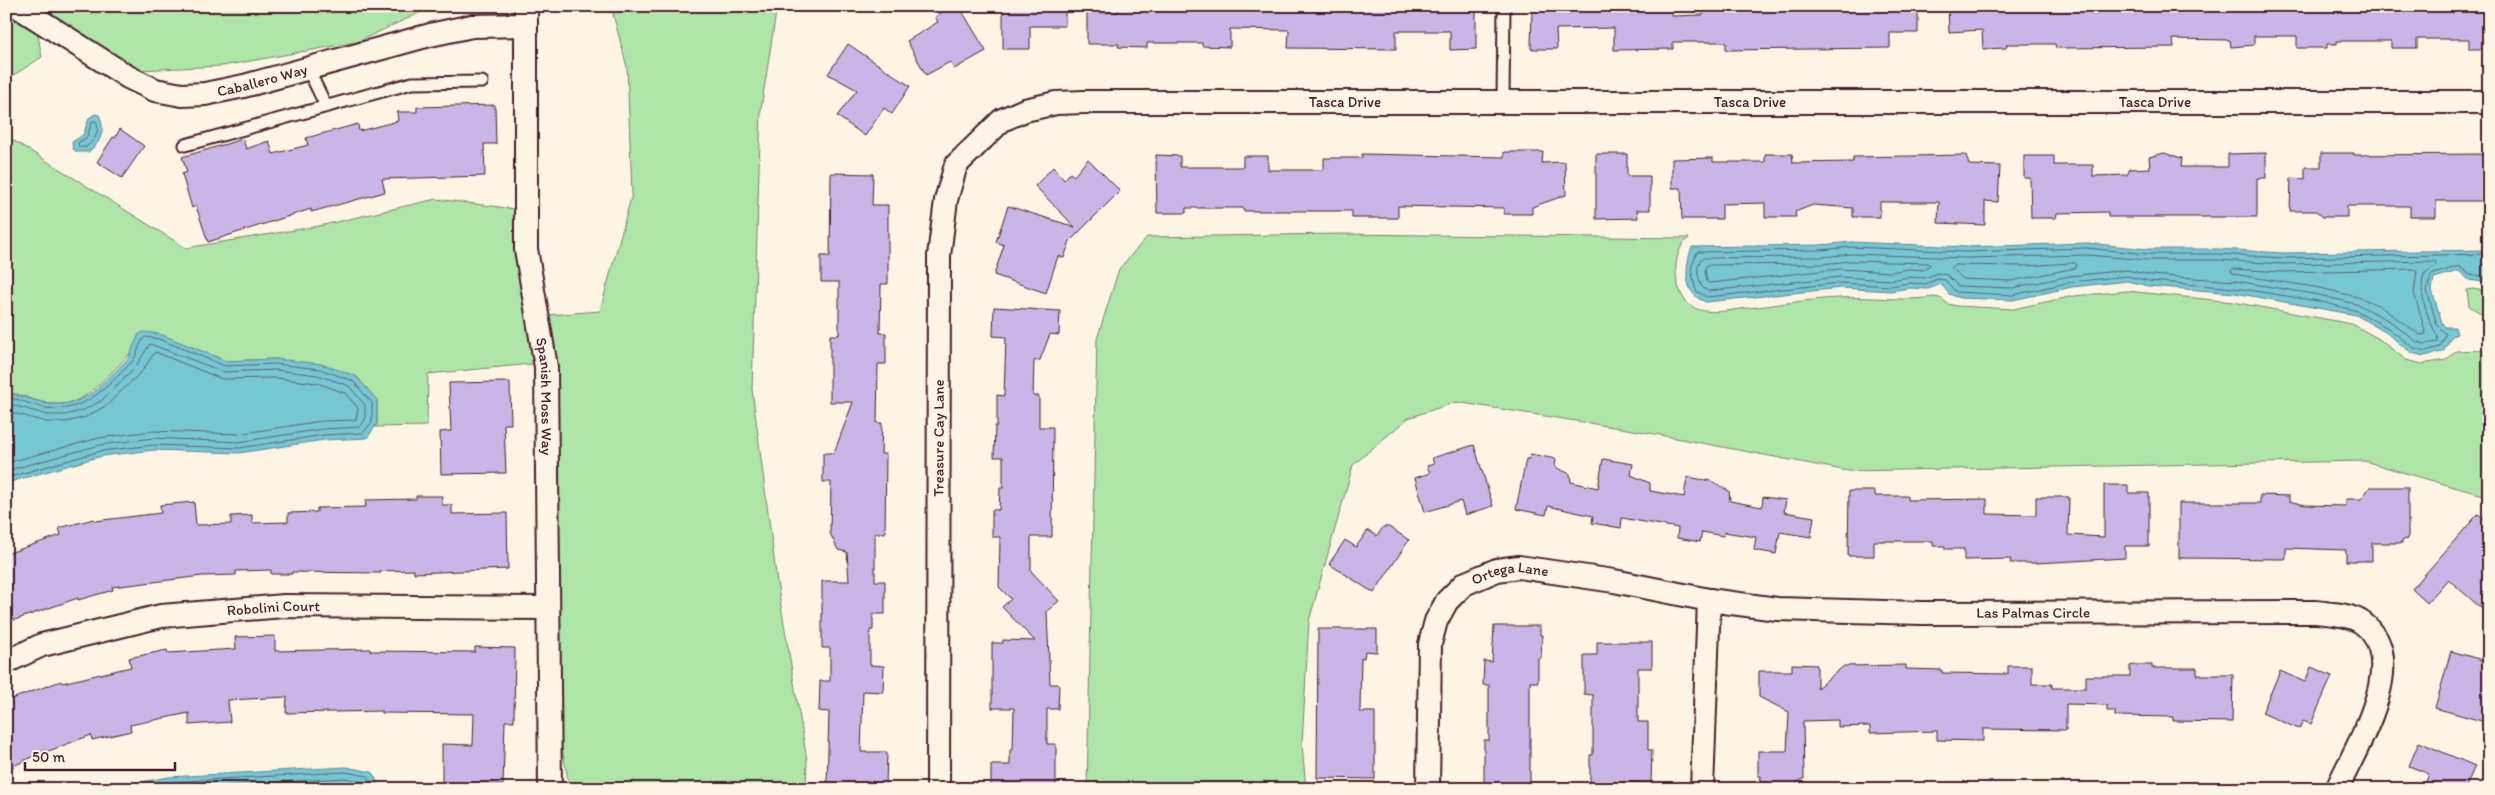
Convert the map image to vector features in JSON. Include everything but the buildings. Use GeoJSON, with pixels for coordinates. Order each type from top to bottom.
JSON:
{"type":"FeatureCollection","features":[{"type":"Feature","properties":{"kind":"street","name":"Caballero Way"},"geometry":{"type":"LineString","coordinates":[[17,6],[128,77],[155,90],[182,94],[205,94],[308,69],[430,35],[526,16]]}},
{"type":"Feature","properties":{"kind":"street","name":"Spanish Moss Way"},"geometry":{"type":"LineString","coordinates":[[526,16],[526,249],[546,367],[550,789]]}},
{"type":"Feature","properties":{"kind":"street","name":"Tasca Drive"},"geometry":{"type":"LineString","coordinates":[[1013,115],[1056,103],[1084,102],[2489,102]]}},
{"type":"Feature","properties":{"kind":"street","name":"Treasure Cay Lane"},"geometry":{"type":"LineString","coordinates":[[938,789],[939,256],[946,200],[956,165],[1002,120],[1013,115]]}},
{"type":"Feature","properties":{"kind":"street","name":"Ortega Lane"},"geometry":{"type":"LineString","coordinates":[[1428,789],[1430,644],[1436,621],[1447,601],[1464,584],[1497,570],[1519,566],[1614,581],[1709,600]]}},
{"type":"Feature","properties":{"kind":"street"},"geometry":{"type":"LineString","coordinates":[[1702,789],[1709,600]]}},
{"type":"Feature","properties":{"kind":"street","name":"Las Palmas Circle"},"geometry":{"type":"LineString","coordinates":[[1709,600],[1777,609],[1921,613],[2316,612],[2339,615],[2360,622],[2376,637],[2384,659],[2383,681],[2376,703],[2337,789]]}},
{"type":"Feature","properties":{"kind":"street","name":"Robolini Court"},"geometry":{"type":"LineString","coordinates":[[6,662],[42,645],[161,616],[284,606],[548,608]]}},
{"type":"Feature","properties":{"kind":"lane"},"geometry":{"type":"LineString","coordinates":[[1503,102],[1504,6]]}},
{"type":"Feature","properties":{"kind":"lane"},"geometry":{"type":"LineString","coordinates":[[308,69],[326,106]]}},
{"type":"Feature","properties":{"kind":"lane"},"geometry":{"type":"LineString","coordinates":[[185,145],[412,83],[482,82]]}},
{"type":"Feature","properties":{"kind":"green space"},"geometry":{"type":"Polygon","coordinates":[[[37,6],[434,6],[357,42],[222,66],[139,70],[37,6]]]}},
{"type":"Feature","properties":{"kind":"green space"},"geometry":{"type":"Polygon","coordinates":[[[611,6],[777,6],[761,109],[752,389],[777,582],[807,760],[806,789],[570,789],[560,739],[552,362],[428,374],[427,426],[374,427],[377,424],[377,400],[356,376],[276,359],[226,361],[172,339],[139,335],[134,347],[124,361],[101,383],[76,401],[56,404],[45,403],[6,392],[6,95],[8,137],[186,248],[319,226],[436,199],[523,210],[534,316],[600,311],[632,194],[627,67],[611,6]]]}},
{"type":"Feature","properties":{"kind":"green space"},"geometry":{"type":"Polygon","coordinates":[[[35,19],[42,57],[6,80],[6,21],[35,19]]]}},
{"type":"Feature","properties":{"kind":"green space"},"geometry":{"type":"Polygon","coordinates":[[[1340,234],[1689,238],[1682,246],[1677,258],[1677,282],[1683,298],[1691,306],[1711,312],[1816,300],[1934,297],[1957,306],[2013,309],[2074,296],[2127,291],[2233,302],[2352,324],[2379,339],[2406,360],[2422,364],[2446,360],[2456,351],[2486,350],[2489,344],[2489,497],[2364,461],[1848,471],[1639,431],[1456,402],[1408,418],[1353,465],[1309,621],[1302,744],[1306,789],[1087,789],[1097,339],[1119,269],[1147,237],[1340,234]]]}},
{"type":"Feature","properties":{"kind":"green space"},"geometry":{"type":"Polygon","coordinates":[[[2473,289],[2489,292],[2489,305],[2482,314],[2469,306],[2467,290],[2473,289]]]}},
{"type":"Feature","properties":{"kind":"water"},"geometry":{"type":"Polygon","coordinates":[[[95,114],[99,115],[101,121],[101,136],[96,145],[88,152],[77,152],[73,149],[72,142],[83,135],[89,118],[95,114]]]}},
{"type":"Feature","properties":{"kind":"water"},"geometry":{"type":"Polygon","coordinates":[[[1852,242],[1966,247],[2087,243],[2148,249],[2219,249],[2283,253],[2489,250],[2489,283],[2469,280],[2459,271],[2434,278],[2432,290],[2442,323],[2445,327],[2455,327],[2457,334],[2452,336],[2443,352],[2424,356],[2412,353],[2385,332],[2356,315],[2235,293],[2148,286],[2127,281],[2072,287],[2013,300],[1960,298],[1949,294],[1941,284],[1928,289],[1910,288],[1890,291],[1841,288],[1706,302],[1693,293],[1687,279],[1692,247],[1820,245],[1852,242]]]}},
{"type":"Feature","properties":{"kind":"water"},"geometry":{"type":"Polygon","coordinates":[[[144,332],[160,334],[226,361],[276,359],[321,364],[356,376],[377,400],[377,424],[367,438],[324,440],[239,453],[154,450],[102,456],[6,483],[6,392],[48,404],[64,404],[80,400],[94,392],[128,359],[139,334],[144,332]]]}},
{"type":"Feature","properties":{"kind":"water"},"geometry":{"type":"Polygon","coordinates":[[[346,767],[372,772],[381,789],[102,789],[169,777],[346,767]]]}}]}
